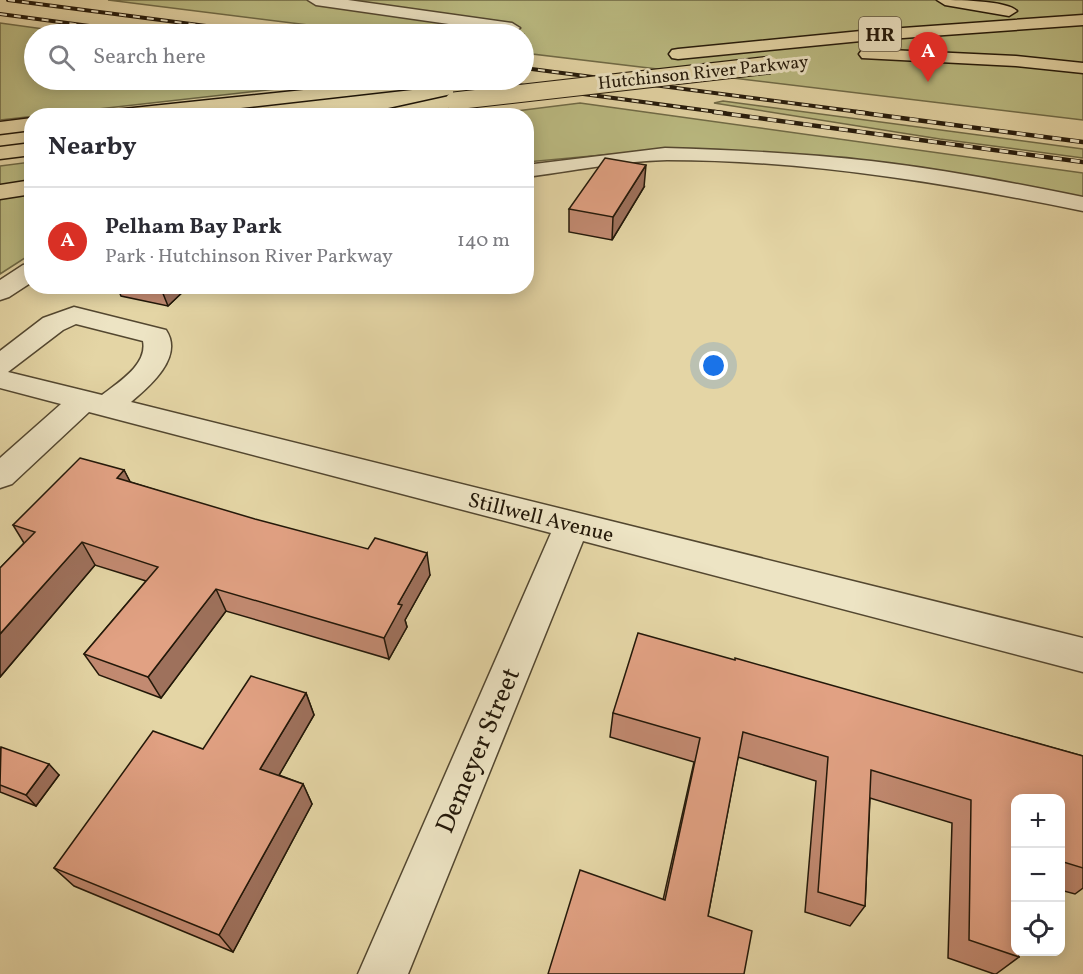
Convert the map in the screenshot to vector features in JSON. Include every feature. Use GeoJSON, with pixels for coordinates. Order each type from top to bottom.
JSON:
{"type":"FeatureCollection","features":[{"type":"Feature","properties":{"kind":"highway"},"geometry":{"type":"LineString","coordinates":[[945,0],[1018,12],[1083,13]]}},
{"type":"Feature","properties":{"kind":"highway","name":"Hutchinson River Parkway"},"geometry":{"type":"LineString","coordinates":[[672,55],[893,33],[1083,20]]}},
{"type":"Feature","properties":{"kind":"highway","name":"HR"},"geometry":{"type":"LineString","coordinates":[[846,56],[997,43]]}},
{"type":"Feature","properties":{"kind":"highway"},"geometry":{"type":"LineString","coordinates":[[868,54],[1005,61],[1083,68]]}},
{"type":"Feature","properties":{"kind":"highway","name":"Hutchinson River Parkway"},"geometry":{"type":"LineString","coordinates":[[410,108],[792,62]]}},
{"type":"Feature","properties":{"kind":"highway"},"geometry":{"type":"LineString","coordinates":[[186,108],[348,90]]}},
{"type":"Feature","properties":{"kind":"highway"},"geometry":{"type":"LineString","coordinates":[[0,128],[24,125]]}},
{"type":"Feature","properties":{"kind":"highway"},"geometry":{"type":"LineString","coordinates":[[0,153],[24,150]]}},
{"type":"Feature","properties":{"kind":"highway"},"geometry":{"type":"LineString","coordinates":[[0,192],[24,188]]}},
{"type":"Feature","properties":{"kind":"street"},"geometry":{"type":"LineString","coordinates":[[316,0],[484,24]]}},
{"type":"Feature","properties":{"kind":"street"},"geometry":{"type":"LineString","coordinates":[[534,170],[654,155],[728,156],[870,167],[977,183],[1083,204]]}},
{"type":"Feature","properties":{"kind":"street"},"geometry":{"type":"LineString","coordinates":[[0,292],[24,276]]}},
{"type":"Feature","properties":{"kind":"street"},"geometry":{"type":"LineString","coordinates":[[0,365],[53,324],[74,315],[156,336],[160,343],[159,354],[148,370],[96,403],[0,476]]}},
{"type":"Feature","properties":{"kind":"street","name":"Stillwell Avenue"},"geometry":{"type":"LineString","coordinates":[[0,379],[1083,655]]}},
{"type":"Feature","properties":{"kind":"street","name":"Demeyer Street"},"geometry":{"type":"LineString","coordinates":[[382,974],[572,525]]}},
{"type":"Feature","properties":{"kind":"green space"},"geometry":{"type":"Polygon","coordinates":[[[108,0],[1083,0],[1083,120],[534,54],[534,24],[301,24],[108,0]]]}},
{"type":"Feature","properties":{"kind":"green space"},"geometry":{"type":"Polygon","coordinates":[[[0,23],[24,26],[24,90],[268,90],[107,108],[24,108],[24,117],[0,120],[0,23]]]}},
{"type":"Feature","properties":{"kind":"green space"},"geometry":{"type":"Polygon","coordinates":[[[723,101],[1083,149],[1083,158],[940,139],[714,103],[723,101]]]}},
{"type":"Feature","properties":{"kind":"green space"},"geometry":{"type":"Polygon","coordinates":[[[580,103],[1083,173],[1083,197],[656,150],[534,161],[534,109],[580,103]]]}},
{"type":"Feature","properties":{"kind":"green space"},"geometry":{"type":"Polygon","coordinates":[[[24,163],[24,184],[0,188],[0,166],[24,163]]]}},
{"type":"Feature","properties":{"kind":"green space"},"geometry":{"type":"Polygon","coordinates":[[[24,194],[24,259],[0,274],[0,198],[24,194]]]}},
{"type":"Feature","properties":{"kind":"building"},"geometry":{"type":"Polygon","coordinates":[[[605,158],[646,165],[613,217],[569,209],[605,158]]]}},
{"type":"Feature","properties":{"kind":"building"},"geometry":{"type":"Polygon","coordinates":[[[80,458],[124,470],[117,478],[255,519],[368,549],[375,538],[427,553],[398,604],[402,605],[384,638],[216,589],[148,677],[84,654],[158,567],[82,542],[0,634],[0,568],[35,532],[13,525],[80,458]]]}},
{"type":"Feature","properties":{"kind":"building"},"geometry":{"type":"Polygon","coordinates":[[[638,633],[1083,756],[1083,868],[1065,863],[1065,794],[1011,794],[1011,954],[969,940],[971,800],[871,770],[865,906],[818,892],[828,757],[743,732],[708,916],[752,931],[744,974],[548,974],[580,870],[665,900],[700,738],[613,713],[638,633]]]}},
{"type":"Feature","properties":{"kind":"building"},"geometry":{"type":"Polygon","coordinates":[[[251,676],[306,693],[260,769],[303,784],[219,935],[54,868],[153,731],[203,749],[251,676]]]}},
{"type":"Feature","properties":{"kind":"building"},"geometry":{"type":"Polygon","coordinates":[[[1,747],[49,764],[26,795],[0,785],[1,747]]]}},
{"type":"Feature","properties":{"kind":"railway"},"geometry":{"type":"LineString","coordinates":[[8,0],[192,24]]}},
{"type":"Feature","properties":{"kind":"railway"},"geometry":{"type":"LineString","coordinates":[[0,14],[74,24]]}},
{"type":"Feature","properties":{"kind":"railway"},"geometry":{"type":"LineString","coordinates":[[534,69],[867,113]]}},
{"type":"Feature","properties":{"kind":"railway"},"geometry":{"type":"LineString","coordinates":[[534,87],[725,113]]}},
{"type":"Feature","properties":{"kind":"railway"},"geometry":{"type":"LineString","coordinates":[[714,112],[1083,162]]}},
{"type":"Feature","properties":{"kind":"railway"},"geometry":{"type":"LineString","coordinates":[[856,112],[1083,142]]}},
{"type":"Feature","properties":{"kind":"place","name":"Pelham Bay Park"},"geometry":{"type":"Point","coordinates":[928,82]}}]}
